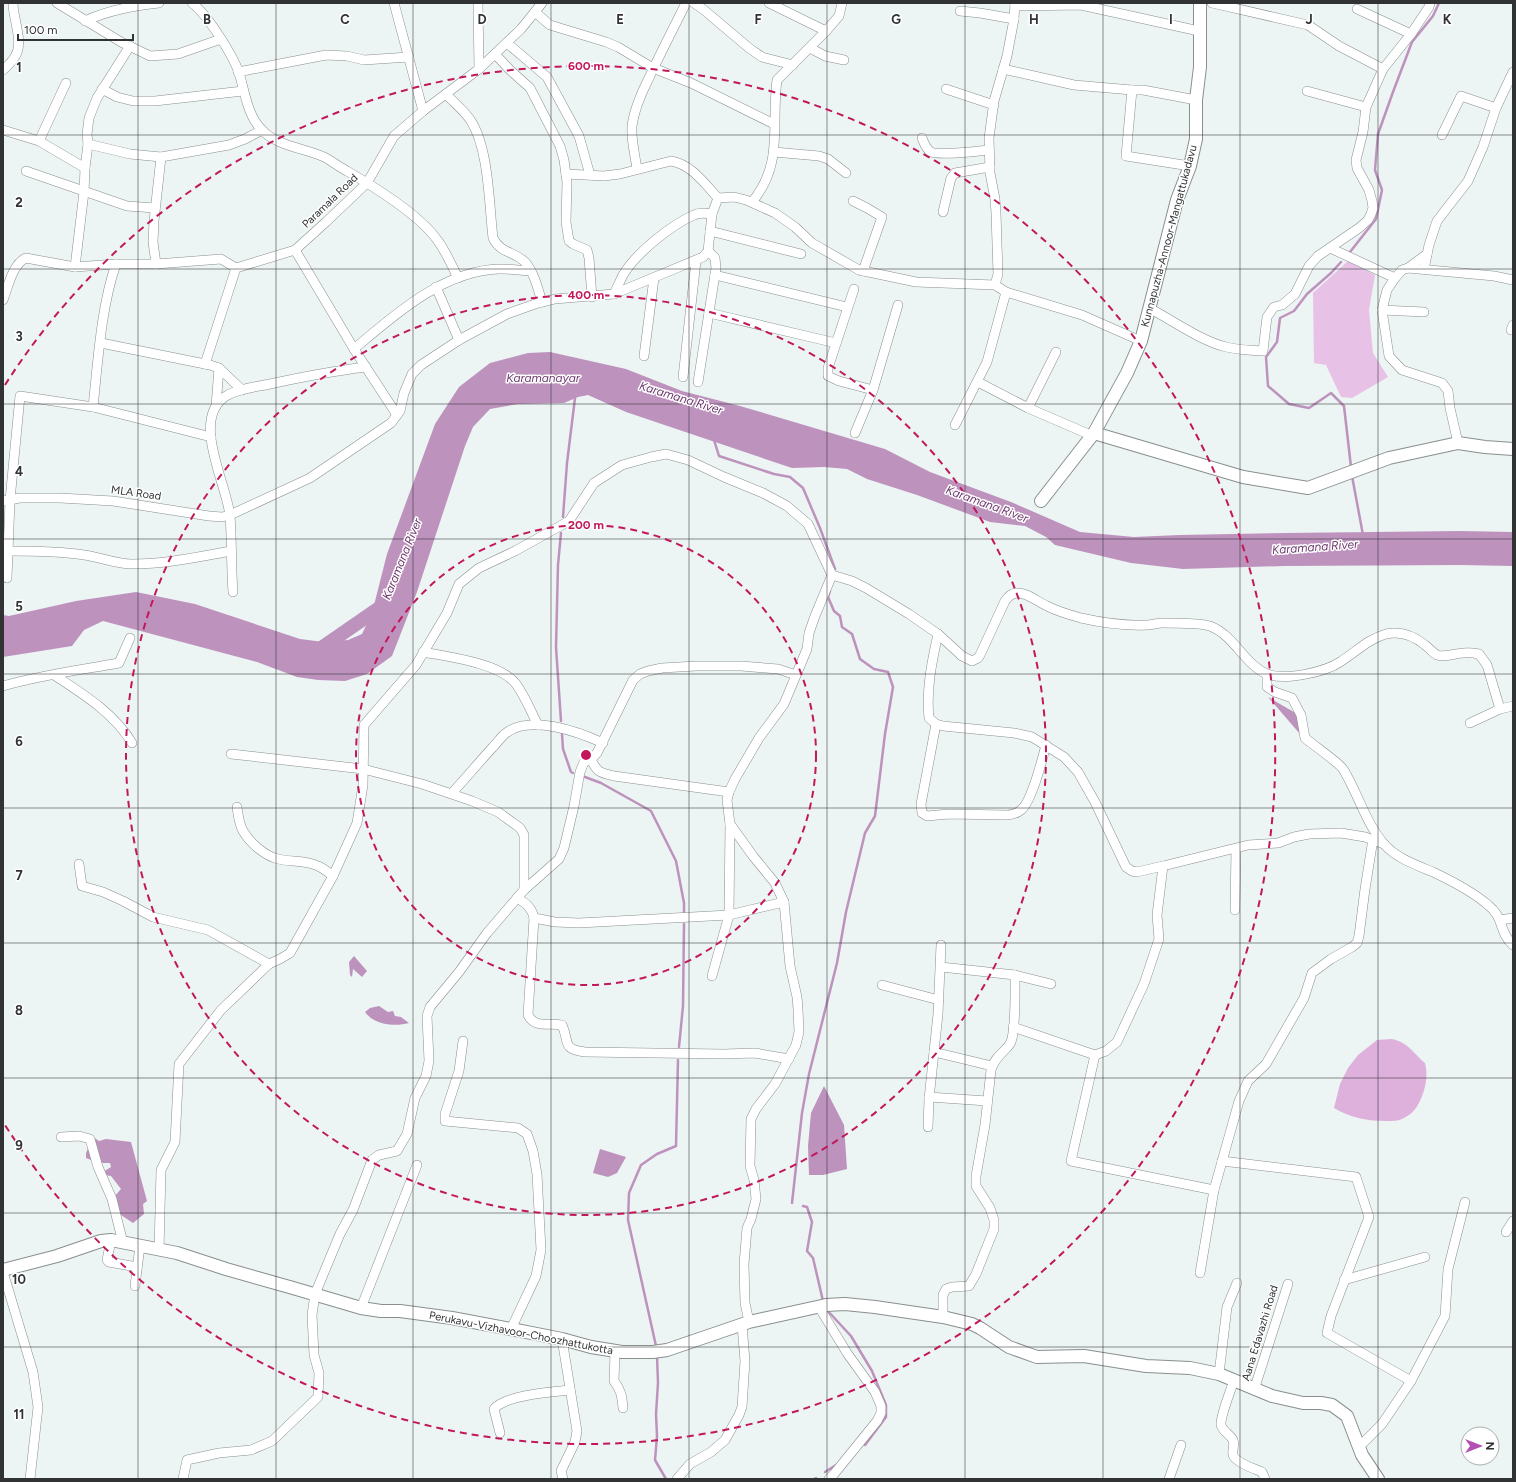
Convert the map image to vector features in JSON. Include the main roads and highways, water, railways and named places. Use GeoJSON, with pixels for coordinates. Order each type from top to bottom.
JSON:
{"type":"FeatureCollection","features":[{"type":"Feature","properties":{"kind":"water","name":"Karamanayar"},"geometry":{"type":"Polygon","coordinates":[[[550,352],[626,369],[682,391],[740,406],[885,449],[930,472],[1011,502],[1080,532],[1134,537],[1286,533],[1459,531],[1513,532],[1513,566],[1284,566],[1183,569],[1131,563],[1055,545],[1046,537],[1025,526],[990,522],[917,495],[867,479],[847,469],[824,467],[792,468],[626,412],[588,395],[578,397],[564,403],[518,404],[490,409],[473,427],[465,446],[417,592],[392,656],[367,674],[345,681],[318,680],[297,677],[257,662],[103,621],[84,630],[72,646],[3,657],[3,615],[9,616],[76,601],[136,592],[195,604],[300,639],[324,642],[348,640],[362,634],[372,613],[387,554],[435,424],[459,387],[490,363],[528,353],[550,352]]]}},
{"type":"Feature","properties":{"kind":"water"},"geometry":{"type":"Polygon","coordinates":[[[1268,697],[1299,715],[1300,734],[1268,697]]]}},
{"type":"Feature","properties":{"kind":"water"},"geometry":{"type":"Polygon","coordinates":[[[354,956],[367,971],[362,977],[353,969],[352,977],[350,975],[349,962],[354,956]]]}},
{"type":"Feature","properties":{"kind":"water"},"geometry":{"type":"Polygon","coordinates":[[[379,1006],[388,1012],[393,1011],[395,1016],[401,1017],[409,1023],[397,1025],[385,1024],[374,1020],[365,1012],[370,1008],[379,1006]]]}},
{"type":"Feature","properties":{"kind":"water"},"geometry":{"type":"Polygon","coordinates":[[[824,1086],[844,1125],[847,1169],[823,1175],[809,1175],[808,1146],[811,1113],[824,1086]]]}},
{"type":"Feature","properties":{"kind":"water"},"geometry":{"type":"Polygon","coordinates":[[[93,1137],[99,1141],[106,1139],[131,1142],[147,1201],[143,1204],[144,1214],[133,1223],[121,1215],[114,1197],[121,1189],[111,1176],[104,1175],[103,1172],[111,1167],[110,1163],[99,1163],[86,1158],[86,1153],[93,1137]]]}},
{"type":"Feature","properties":{"kind":"water"},"geometry":{"type":"Polygon","coordinates":[[[600,1149],[626,1157],[617,1173],[608,1177],[593,1173],[600,1149]]]}},
{"type":"Feature","properties":{"kind":"waterway"},"geometry":{"type":"LineString","coordinates":[[1350,252],[1376,219],[1382,190],[1375,170],[1378,134],[1412,42],[1433,16],[1439,3]]}},
{"type":"Feature","properties":{"kind":"waterway"},"geometry":{"type":"LineString","coordinates":[[1341,262],[1307,294],[1294,311],[1280,318],[1277,342],[1266,357],[1268,386],[1289,404],[1309,408],[1331,393],[1344,406],[1351,467]]}},
{"type":"Feature","properties":{"kind":"waterway"},"geometry":{"type":"LineString","coordinates":[[563,517],[574,396]]}},
{"type":"Feature","properties":{"kind":"waterway"},"geometry":{"type":"LineString","coordinates":[[714,440],[719,456],[774,474],[790,477],[803,488],[835,569]]}},
{"type":"Feature","properties":{"kind":"waterway"},"geometry":{"type":"LineString","coordinates":[[1352,476],[1363,535]]}},
{"type":"Feature","properties":{"kind":"waterway"},"geometry":{"type":"LineString","coordinates":[[561,533],[558,565],[556,647],[561,721]]}},
{"type":"Feature","properties":{"kind":"waterway"},"geometry":{"type":"LineString","coordinates":[[792,1203],[802,1113],[809,1074],[837,963],[846,912],[865,833],[875,816],[885,734],[893,687],[888,672],[874,669],[860,659],[852,634],[842,627],[840,616],[834,611],[828,597],[830,591]]}},
{"type":"Feature","properties":{"kind":"waterway","name":"Karamana River"},"geometry":{"type":"LineString","coordinates":[[315,650],[317,651],[386,602]]}},
{"type":"Feature","properties":{"kind":"waterway"},"geometry":{"type":"LineString","coordinates":[[562,734],[563,749],[571,772],[573,773]]}},
{"type":"Feature","properties":{"kind":"waterway"},"geometry":{"type":"LineString","coordinates":[[585,777],[601,783],[651,811],[676,861],[684,903],[684,912]]}},
{"type":"Feature","properties":{"kind":"waterway"},"geometry":{"type":"LineString","coordinates":[[679,1047],[683,1006],[684,924]]}},
{"type":"Feature","properties":{"kind":"waterway"},"geometry":{"type":"LineString","coordinates":[[656,1346],[628,1220],[629,1193],[641,1165],[657,1154],[676,1146],[678,1060]]}},
{"type":"Feature","properties":{"kind":"waterway"},"geometry":{"type":"LineString","coordinates":[[803,1206],[807,1207],[812,1222],[807,1251],[813,1258],[823,1301]]}},
{"type":"Feature","properties":{"kind":"waterway"},"geometry":{"type":"LineString","coordinates":[[826,1309],[851,1336],[872,1371],[886,1405],[886,1417],[865,1445]]}},
{"type":"Feature","properties":{"kind":"waterway"},"geometry":{"type":"LineString","coordinates":[[657,1356],[657,1436],[655,1460],[666,1479]]}},
{"type":"Feature","properties":{"kind":"waterway"},"geometry":{"type":"LineString","coordinates":[[825,1472],[836,1465]]}}]}
